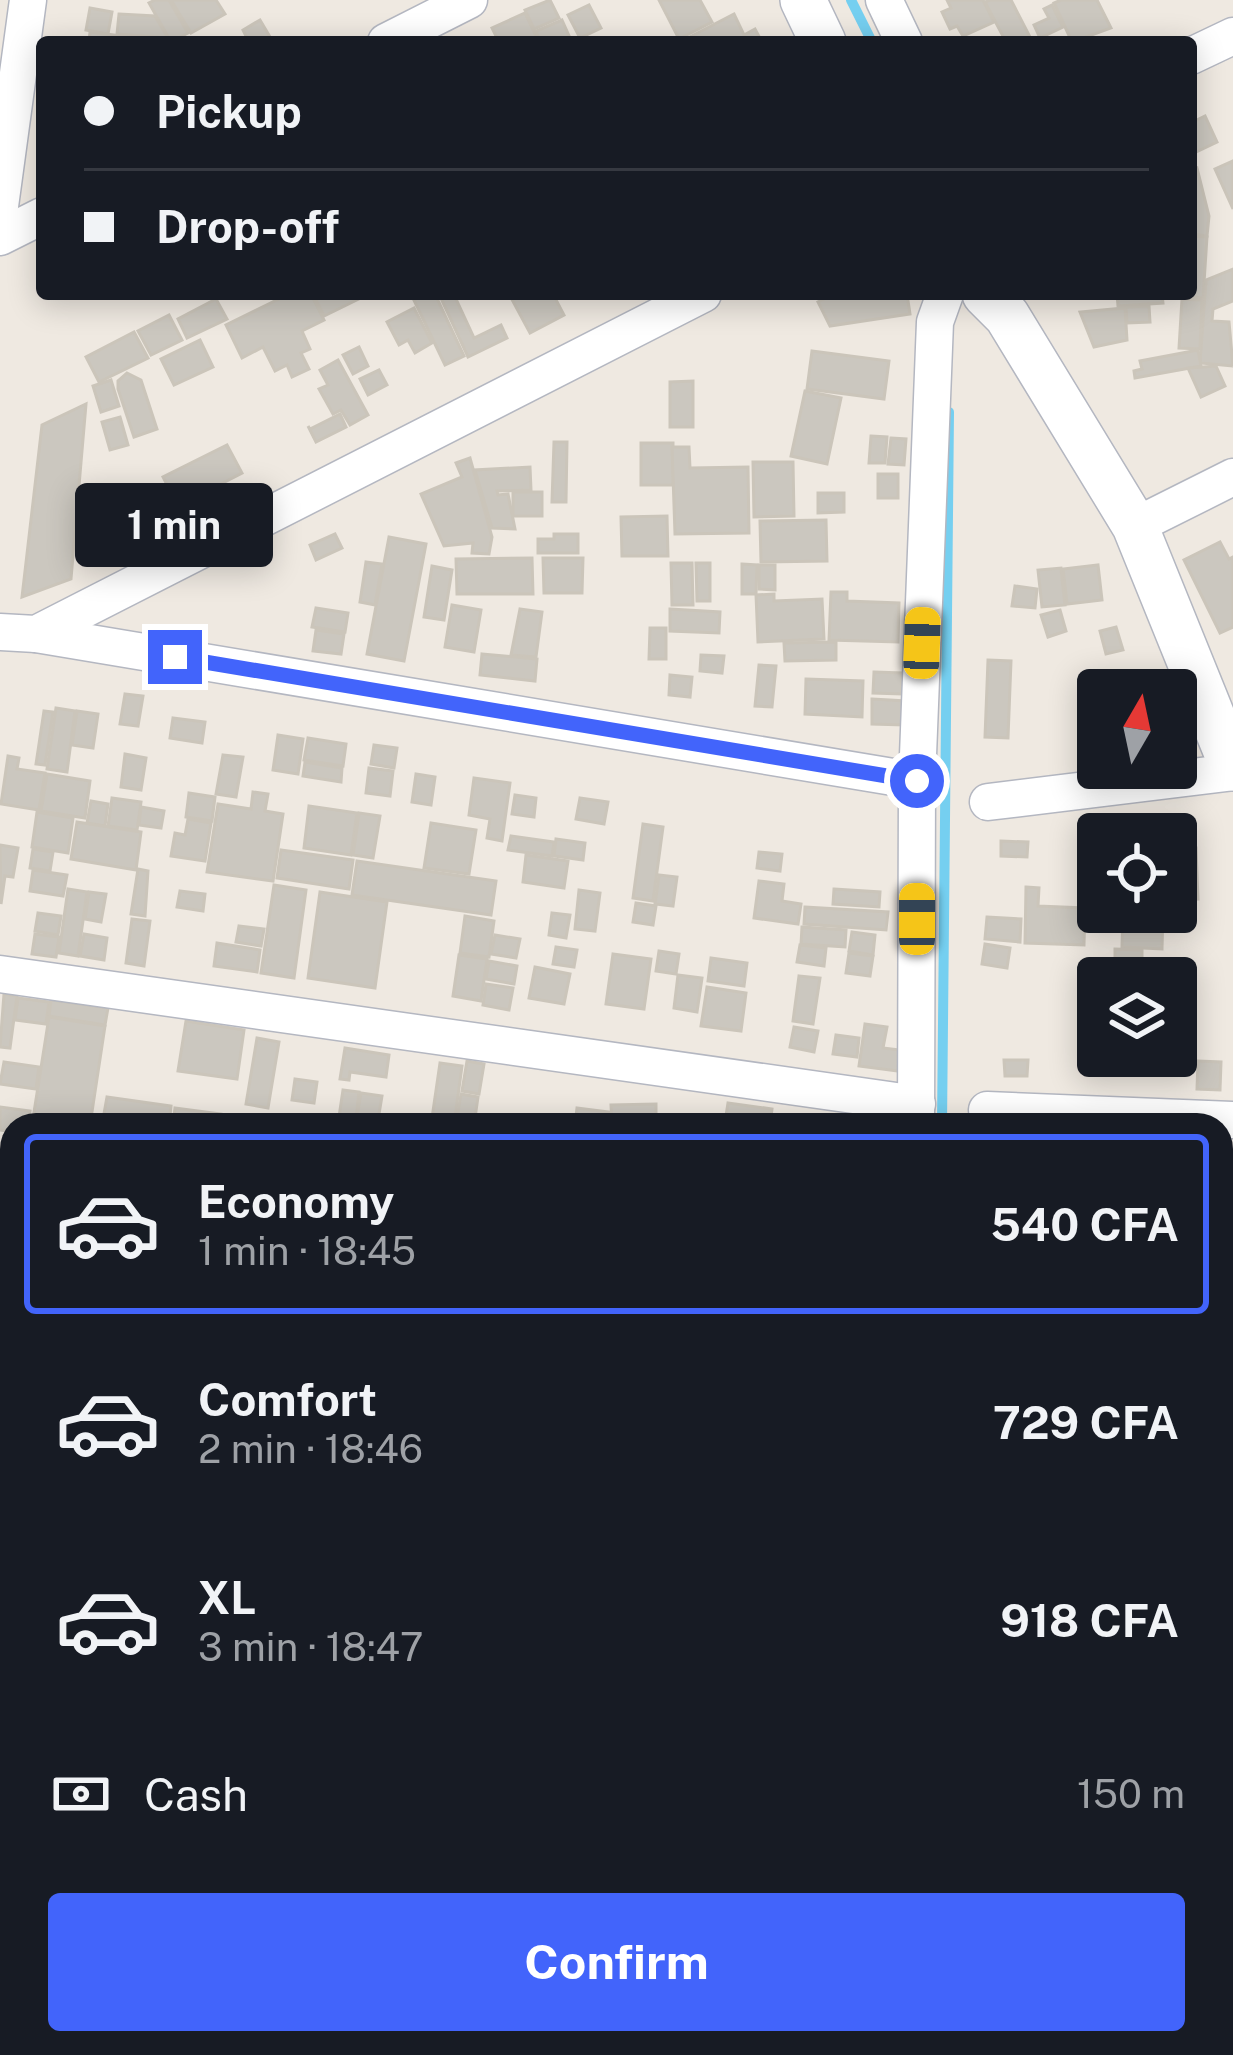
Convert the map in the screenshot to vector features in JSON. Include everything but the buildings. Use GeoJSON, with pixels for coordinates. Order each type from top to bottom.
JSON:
{"type":"FeatureCollection","features":[{"type":"Feature","properties":{"kind":"street"},"geometry":{"type":"LineString","coordinates":[[0,206],[28,0]]}},
{"type":"Feature","properties":{"kind":"street"},"geometry":{"type":"LineString","coordinates":[[398,36],[469,0]]}},
{"type":"Feature","properties":{"kind":"street"},"geometry":{"type":"LineString","coordinates":[[803,0],[820,36]]}},
{"type":"Feature","properties":{"kind":"street"},"geometry":{"type":"LineString","coordinates":[[884,0],[901,36]]}},
{"type":"Feature","properties":{"kind":"street"},"geometry":{"type":"LineString","coordinates":[[1197,53],[1233,36]]}},
{"type":"Feature","properties":{"kind":"street"},"geometry":{"type":"LineString","coordinates":[[0,237],[36,219]]}},
{"type":"Feature","properties":{"kind":"street"},"geometry":{"type":"LineString","coordinates":[[18,633],[691,300]]}},
{"type":"Feature","properties":{"kind":"street"},"geometry":{"type":"LineString","coordinates":[[917,1113],[917,781],[935,322],[943,300]]}},
{"type":"Feature","properties":{"kind":"street"},"geometry":{"type":"LineString","coordinates":[[988,802],[1233,770],[1135,526],[1007,316],[991,300]]}},
{"type":"Feature","properties":{"kind":"street"},"geometry":{"type":"LineString","coordinates":[[1135,526],[1233,477]]}},
{"type":"Feature","properties":{"kind":"street"},"geometry":{"type":"LineString","coordinates":[[18,633],[917,781]]}},
{"type":"Feature","properties":{"kind":"street"},"geometry":{"type":"LineString","coordinates":[[0,974],[910,1113]]}},
{"type":"Feature","properties":{"kind":"street"},"geometry":{"type":"LineString","coordinates":[[987,1109],[1076,1113]]}},
{"type":"Feature","properties":{"kind":"waterway"},"geometry":{"type":"LineString","coordinates":[[851,0],[869,36]]}},
{"type":"Feature","properties":{"kind":"waterway"},"geometry":{"type":"LineString","coordinates":[[942,1113],[949,412]]}},
{"type":"Feature","properties":{"kind":"route"},"geometry":{"type":"LineString","coordinates":[[175,657],[917,781]]}}]}
